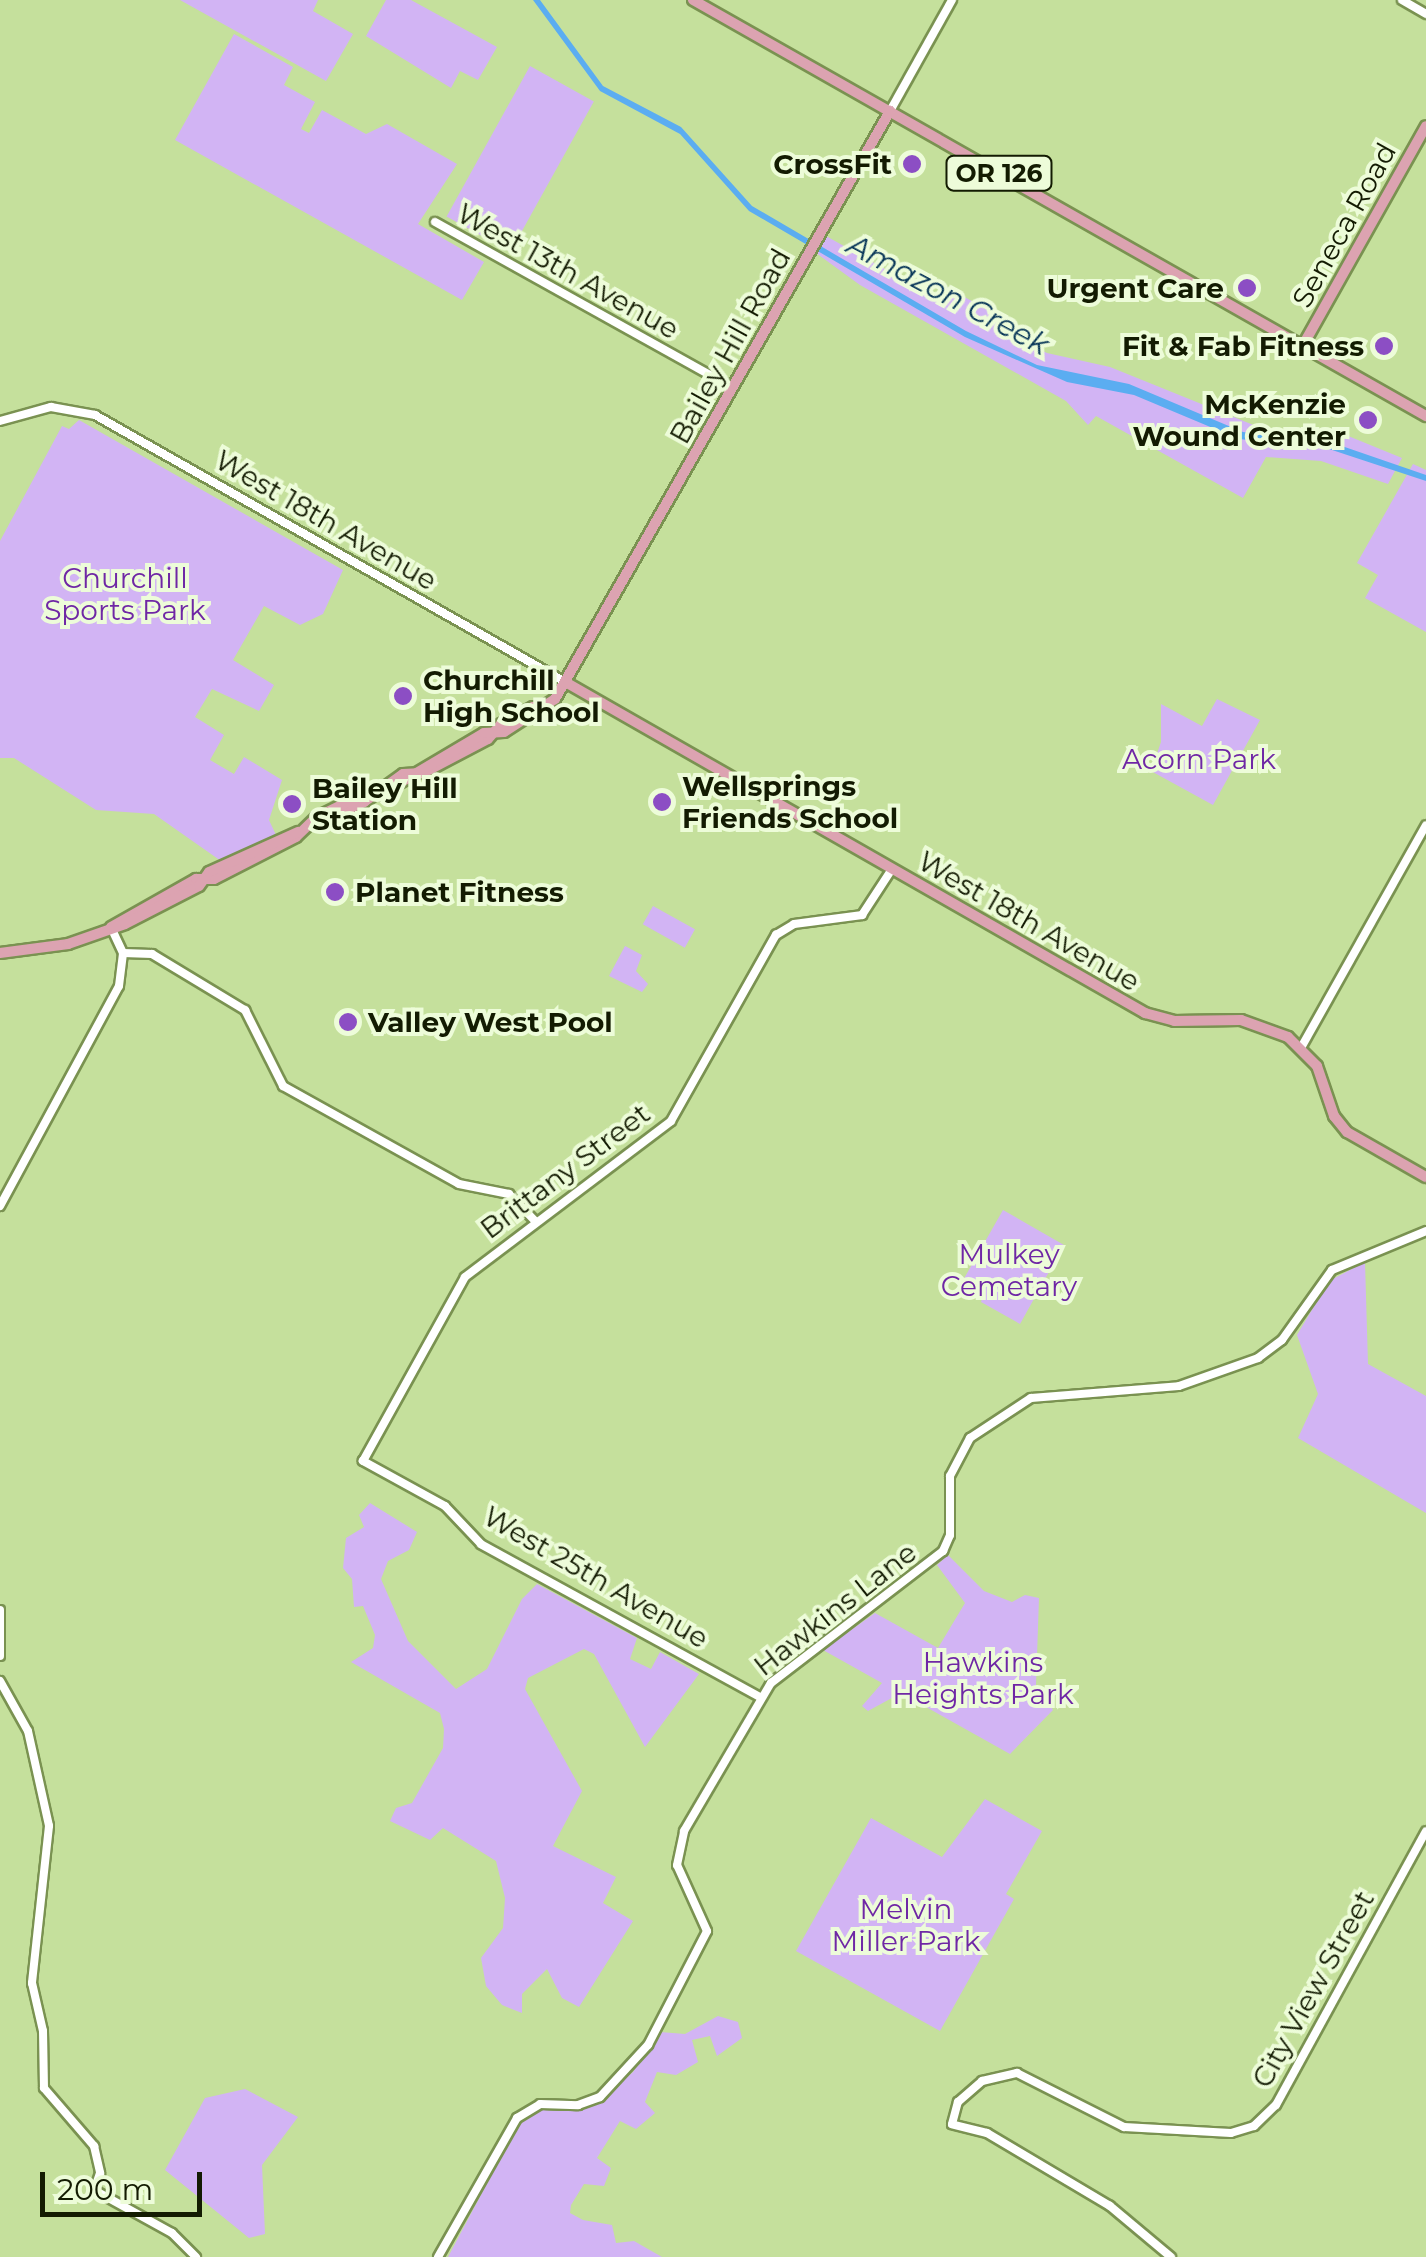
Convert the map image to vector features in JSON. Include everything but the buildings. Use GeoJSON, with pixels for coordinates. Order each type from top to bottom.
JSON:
{"type":"FeatureCollection","features":[{"type":"Feature","properties":{"kind":"main road","name":"OR 126"},"geometry":{"type":"LineString","coordinates":[[692,0],[1426,416]]}},
{"type":"Feature","properties":{"kind":"main road","name":"Bailey Hill Road"},"geometry":{"type":"LineString","coordinates":[[0,953],[33,952],[111,927],[494,733],[533,706],[541,710],[567,683],[890,112]]}},
{"type":"Feature","properties":{"kind":"main road","name":"Seneca Road"},"geometry":{"type":"LineString","coordinates":[[1302,346],[1426,126]]}},
{"type":"Feature","properties":{"kind":"main road","name":"West 18th Avenue"},"geometry":{"type":"LineString","coordinates":[[567,683],[1153,1017],[1241,1020],[1302,1046]]}},
{"type":"Feature","properties":{"kind":"main road"},"geometry":{"type":"LineString","coordinates":[[1302,1046],[1347,1132],[1426,1177]]}},
{"type":"Feature","properties":{"kind":"street","name":"Bailey Hill Road"},"geometry":{"type":"LineString","coordinates":[[890,112],[952,0]]}},
{"type":"Feature","properties":{"kind":"street"},"geometry":{"type":"LineString","coordinates":[[1402,0],[1426,14]]}},
{"type":"Feature","properties":{"kind":"street","name":"West 13th Avenue"},"geometry":{"type":"LineString","coordinates":[[435,222],[732,387]]}},
{"type":"Feature","properties":{"kind":"street","name":"West 18th Avenue"},"geometry":{"type":"LineString","coordinates":[[0,422],[51,408],[95,415],[567,683]]}},
{"type":"Feature","properties":{"kind":"street"},"geometry":{"type":"LineString","coordinates":[[1302,1046],[1426,825]]}},
{"type":"Feature","properties":{"kind":"street","name":"Brittany Street"},"geometry":{"type":"LineString","coordinates":[[362,1461],[461,1281],[671,1121],[776,935],[799,923],[859,917],[892,868]]}},
{"type":"Feature","properties":{"kind":"street"},"geometry":{"type":"LineString","coordinates":[[0,1206],[115,994],[122,953],[111,927]]}},
{"type":"Feature","properties":{"kind":"street"},"geometry":{"type":"LineString","coordinates":[[122,953],[152,954],[244,1010],[283,1086],[459,1184],[509,1194],[536,1222]]}},
{"type":"Feature","properties":{"kind":"street","name":"Hawkins Lane"},"geometry":{"type":"LineString","coordinates":[[438,2257],[517,2118],[540,2104],[600,2097],[654,2034],[707,1930],[678,1872],[677,1847],[760,1697],[944,1551],[956,1458],[970,1438],[1020,1402],[1194,1384],[1258,1358],[1282,1340],[1332,1270],[1426,1231]]}},
{"type":"Feature","properties":{"kind":"street","name":"West 25th Avenue"},"geometry":{"type":"LineString","coordinates":[[362,1461],[446,1506],[481,1544],[760,1697]]}},
{"type":"Feature","properties":{"kind":"street"},"geometry":{"type":"LineString","coordinates":[[0,1610],[0,1656]]}},
{"type":"Feature","properties":{"kind":"street"},"geometry":{"type":"LineString","coordinates":[[0,1681],[28,1731],[49,1826],[32,1983],[43,2031],[41,2076],[49,2098],[94,2146],[100,2173],[94,2190],[172,2233],[196,2257]]}},
{"type":"Feature","properties":{"kind":"street","name":"City View Street"},"geometry":{"type":"LineString","coordinates":[[1171,2257],[1098,2198],[978,2128],[952,2124],[958,2102],[974,2086],[1016,2073],[1124,2126],[1231,2133],[1254,2126],[1276,2105],[1426,1830]]}},
{"type":"Feature","properties":{"kind":"green space"},"geometry":{"type":"Polygon","coordinates":[[[180,0],[318,0],[313,11],[353,34],[326,81],[180,0]]]}},
{"type":"Feature","properties":{"kind":"green space"},"geometry":{"type":"Polygon","coordinates":[[[386,0],[411,0],[497,47],[478,80],[460,71],[451,88],[366,36],[386,0]]]}},
{"type":"Feature","properties":{"kind":"green space"},"geometry":{"type":"Polygon","coordinates":[[[234,34],[293,67],[284,85],[315,102],[301,129],[309,133],[322,110],[366,134],[387,124],[457,164],[418,224],[484,262],[462,300],[175,140],[234,34]]]}},
{"type":"Feature","properties":{"kind":"green space"},"geometry":{"type":"Polygon","coordinates":[[[530,66],[594,101],[510,252],[447,216],[530,66]]]}},
{"type":"Feature","properties":{"kind":"green space"},"geometry":{"type":"Polygon","coordinates":[[[826,236],[937,298],[945,286],[1018,327],[1014,337],[1047,353],[1110,367],[1276,434],[1336,431],[1402,458],[1388,484],[1321,461],[1266,457],[1243,498],[1096,416],[1088,425],[1066,401],[860,285],[816,253],[826,236]]]}},
{"type":"Feature","properties":{"kind":"green space","name":"Churchill Sports Park"},"geometry":{"type":"Polygon","coordinates":[[[79,420],[343,570],[323,614],[300,625],[264,606],[233,660],[274,685],[259,711],[212,689],[195,717],[224,735],[210,760],[234,774],[244,757],[282,780],[269,820],[276,835],[221,861],[154,814],[96,810],[14,758],[0,758],[0,541],[62,426],[69,429],[79,420]]]}},
{"type":"Feature","properties":{"kind":"green space"},"geometry":{"type":"Polygon","coordinates":[[[1413,464],[1426,470],[1426,632],[1365,598],[1378,575],[1357,563],[1413,464]]]}},
{"type":"Feature","properties":{"kind":"green space","name":"Acorn Park"},"geometry":{"type":"Polygon","coordinates":[[[1217,699],[1260,720],[1213,805],[1151,771],[1161,742],[1161,704],[1202,726],[1217,699]]]}},
{"type":"Feature","properties":{"kind":"green space"},"geometry":{"type":"Polygon","coordinates":[[[653,906],[695,929],[685,948],[643,924],[653,906]]]}},
{"type":"Feature","properties":{"kind":"green space"},"geometry":{"type":"Polygon","coordinates":[[[625,946],[642,955],[636,971],[648,984],[642,992],[609,976],[625,946]]]}},
{"type":"Feature","properties":{"kind":"green space","name":"Mulkey Cemetary"},"geometry":{"type":"Polygon","coordinates":[[[1003,1210],[1064,1245],[1020,1324],[981,1302],[983,1296],[962,1282],[1003,1210]]]}},
{"type":"Feature","properties":{"kind":"green space"},"geometry":{"type":"Polygon","coordinates":[[[1365,1262],[1368,1364],[1426,1396],[1426,1513],[1298,1438],[1318,1394],[1297,1335],[1329,1281],[1365,1262]]]}},
{"type":"Feature","properties":{"kind":"green space"},"geometry":{"type":"Polygon","coordinates":[[[370,1503],[417,1532],[409,1550],[388,1561],[381,1579],[408,1641],[456,1689],[487,1669],[522,1599],[537,1584],[637,1638],[630,1659],[651,1669],[660,1652],[699,1674],[645,1747],[594,1654],[584,1649],[528,1678],[525,1689],[582,1791],[553,1846],[616,1877],[603,1903],[633,1921],[579,2007],[562,1998],[547,1969],[522,1994],[522,2013],[502,2005],[486,1986],[481,1958],[503,1928],[505,1898],[496,1861],[443,1828],[430,1840],[390,1821],[396,1808],[412,1803],[443,1748],[444,1729],[440,1713],[351,1662],[373,1648],[375,1635],[363,1606],[354,1607],[352,1579],[343,1568],[346,1538],[364,1527],[359,1515],[370,1503]]]}},
{"type":"Feature","properties":{"kind":"green space","name":"Hawkins Heights Park"},"geometry":{"type":"Polygon","coordinates":[[[948,1555],[984,1591],[1012,1602],[1025,1595],[1039,1598],[1036,1685],[1053,1710],[1010,1754],[901,1693],[868,1711],[862,1706],[882,1683],[823,1650],[875,1613],[938,1648],[965,1603],[937,1565],[948,1555]]]}},
{"type":"Feature","properties":{"kind":"green space","name":"Melvin Miller Park"},"geometry":{"type":"Polygon","coordinates":[[[985,1799],[1042,1831],[1006,1894],[1014,1899],[940,2031],[796,1951],[871,1818],[942,1857],[985,1799]]]}},
{"type":"Feature","properties":{"kind":"green space"},"geometry":{"type":"Polygon","coordinates":[[[718,2016],[738,2022],[742,2038],[717,2056],[710,2036],[692,2040],[698,2062],[676,2075],[657,2072],[645,2102],[655,2113],[636,2129],[620,2121],[597,2158],[611,2168],[604,2186],[584,2184],[571,2205],[570,2213],[583,2220],[612,2225],[616,2243],[634,2241],[662,2257],[448,2257],[520,2121],[540,2108],[593,2106],[633,2072],[660,2032],[685,2034],[718,2016]]]}},
{"type":"Feature","properties":{"kind":"green space"},"geometry":{"type":"Polygon","coordinates":[[[245,2089],[298,2117],[262,2165],[265,2234],[249,2238],[165,2170],[205,2098],[245,2089]]]}},
{"type":"Feature","properties":{"kind":"water"},"geometry":{"type":"Polygon","coordinates":[[[533,0],[540,0],[603,86],[681,127],[752,206],[966,331],[1037,365],[1129,384],[1243,432],[1336,444],[1426,475],[1426,481],[1326,448],[1239,439],[1134,395],[1067,382],[965,337],[749,211],[680,134],[600,91],[533,0]]]}},
{"type":"Feature","properties":{"kind":"place","name":"CrossFit"},"geometry":{"type":"Point","coordinates":[912,164]}},
{"type":"Feature","properties":{"kind":"place","name":"Urgent Care"},"geometry":{"type":"Point","coordinates":[1247,288]}},
{"type":"Feature","properties":{"kind":"place","name":"Fit & Fab Fitness"},"geometry":{"type":"Point","coordinates":[1384,346]}},
{"type":"Feature","properties":{"kind":"place","name":"McKenzie Wound Center"},"geometry":{"type":"Point","coordinates":[1368,420]}},
{"type":"Feature","properties":{"kind":"place","name":"Churchill High School"},"geometry":{"type":"Point","coordinates":[403,696]}},
{"type":"Feature","properties":{"kind":"place","name":"Wellsprings Friends School"},"geometry":{"type":"Point","coordinates":[662,802]}},
{"type":"Feature","properties":{"kind":"place","name":"Bailey Hill Station"},"geometry":{"type":"Point","coordinates":[292,804]}},
{"type":"Feature","properties":{"kind":"place","name":"Planet Fitness"},"geometry":{"type":"Point","coordinates":[335,892]}},
{"type":"Feature","properties":{"kind":"place","name":"Valley West Pool"},"geometry":{"type":"Point","coordinates":[348,1022]}},
{"type":"Feature","properties":{"kind":"water label","name":"Amazon Creek"},"geometry":{"type":"Point","coordinates":[948,295]}}]}
